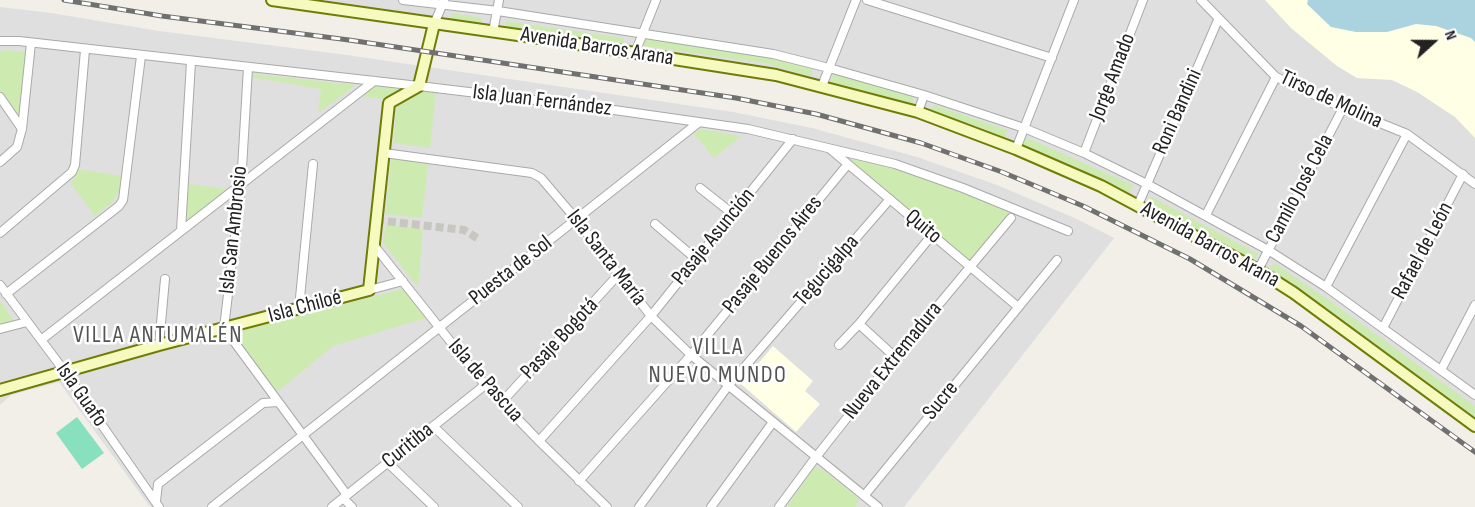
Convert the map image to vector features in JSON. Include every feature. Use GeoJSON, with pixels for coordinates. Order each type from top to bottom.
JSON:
{"type":"FeatureCollection","features":[{"type":"Feature","properties":{"kind":"main road","name":"Avenida Barros Arana"},"geometry":{"type":"LineString","coordinates":[[272,0],[776,75],[918,112],[1016,149],[1101,186],[1258,270],[1294,293],[1475,426]]}},
{"type":"Feature","properties":{"kind":"main road"},"geometry":{"type":"LineString","coordinates":[[369,290],[389,103],[419,86],[434,24]]}},
{"type":"Feature","properties":{"kind":"main road","name":"Isla Chiloé"},"geometry":{"type":"LineString","coordinates":[[0,390],[159,345],[369,290]]}},
{"type":"Feature","properties":{"kind":"street","name":"Avenida Barros Arana"},"geometry":{"type":"LineString","coordinates":[[403,0],[444,2],[773,54],[924,95],[1024,128],[1147,183],[1268,250],[1326,287],[1475,395]]}},
{"type":"Feature","properties":{"kind":"street"},"geometry":{"type":"LineString","coordinates":[[494,32],[499,0]]}},
{"type":"Feature","properties":{"kind":"street"},"geometry":{"type":"LineString","coordinates":[[635,53],[656,0]]}},
{"type":"Feature","properties":{"kind":"street"},"geometry":{"type":"LineString","coordinates":[[822,86],[856,0]]}},
{"type":"Feature","properties":{"kind":"street"},"geometry":{"type":"LineString","coordinates":[[867,0],[1052,58]]}},
{"type":"Feature","properties":{"kind":"street"},"geometry":{"type":"LineString","coordinates":[[1016,149],[1074,0]]}},
{"type":"Feature","properties":{"kind":"street","name":"Jorge Amado"},"geometry":{"type":"LineString","coordinates":[[1084,153],[1143,0]]}},
{"type":"Feature","properties":{"kind":"street","name":"Tirso de Molina"},"geometry":{"type":"LineString","coordinates":[[1201,0],[1276,77],[1407,134],[1475,184]]}},
{"type":"Feature","properties":{"kind":"street"},"geometry":{"type":"LineString","coordinates":[[434,24],[444,2]]}},
{"type":"Feature","properties":{"kind":"street","name":"Roni Bandini"},"geometry":{"type":"LineString","coordinates":[[1138,205],[1218,20]]}},
{"type":"Feature","properties":{"kind":"street","name":"Isla Juan Fernández"},"geometry":{"type":"LineString","coordinates":[[0,41],[419,86],[748,129],[904,167],[966,189],[1068,231]]}},
{"type":"Feature","properties":{"kind":"street"},"geometry":{"type":"LineString","coordinates":[[0,162],[17,147],[22,129],[31,43]]}},
{"type":"Feature","properties":{"kind":"street"},"geometry":{"type":"LineString","coordinates":[[0,233],[72,172],[75,165],[85,50]]}},
{"type":"Feature","properties":{"kind":"street"},"geometry":{"type":"LineString","coordinates":[[6,294],[119,206],[123,200],[141,56]]}},
{"type":"Feature","properties":{"kind":"street"},"geometry":{"type":"LineString","coordinates":[[181,231],[191,62]]}},
{"type":"Feature","properties":{"kind":"street","name":"Isla San Ambrosio"},"geometry":{"type":"LineString","coordinates":[[224,328],[241,185],[248,68]]}},
{"type":"Feature","properties":{"kind":"street"},"geometry":{"type":"LineString","coordinates":[[1206,216],[1276,77]]}},
{"type":"Feature","properties":{"kind":"street"},"geometry":{"type":"LineString","coordinates":[[41,340],[374,81]]}},
{"type":"Feature","properties":{"kind":"street"},"geometry":{"type":"LineString","coordinates":[[918,112],[924,95]]}},
{"type":"Feature","properties":{"kind":"street"},"geometry":{"type":"LineString","coordinates":[[0,97],[22,129]]}},
{"type":"Feature","properties":{"kind":"street","name":"Camilo José Cela"},"geometry":{"type":"LineString","coordinates":[[1258,270],[1343,108]]}},
{"type":"Feature","properties":{"kind":"street","name":"Puesta de Sol"},"geometry":{"type":"LineString","coordinates":[[212,507],[698,123]]}},
{"type":"Feature","properties":{"kind":"street"},"geometry":{"type":"LineString","coordinates":[[1326,287],[1407,134]]}},
{"type":"Feature","properties":{"kind":"street","name":"Pasaje Asunción"},"geometry":{"type":"LineString","coordinates":[[539,441],[651,316],[793,139]]}},
{"type":"Feature","properties":{"kind":"street","name":"Quito"},"geometry":{"type":"LineString","coordinates":[[829,148],[1017,306]]}},
{"type":"Feature","properties":{"kind":"street","name":"Isla Santa María"},"geometry":{"type":"LineString","coordinates":[[384,153],[532,173],[545,181],[651,316],[691,355],[867,501],[878,507]]}},
{"type":"Feature","properties":{"kind":"street"},"geometry":{"type":"LineString","coordinates":[[299,308],[313,164]]}},
{"type":"Feature","properties":{"kind":"street","name":"Pasaje Buenos Aires"},"geometry":{"type":"LineString","coordinates":[[579,481],[691,355],[848,164]]}},
{"type":"Feature","properties":{"kind":"street","name":"Rafael de León"},"geometry":{"type":"LineString","coordinates":[[1383,328],[1463,174]]}},
{"type":"Feature","properties":{"kind":"street"},"geometry":{"type":"LineString","coordinates":[[700,188],[733,214]]}},
{"type":"Feature","properties":{"kind":"street","name":"Tegucigalpa"},"geometry":{"type":"LineString","coordinates":[[639,507],[728,386],[890,199]]}},
{"type":"Feature","properties":{"kind":"street","name":"Nueva Extremadura"},"geometry":{"type":"LineString","coordinates":[[779,507],[895,357],[1011,218]]}},
{"type":"Feature","properties":{"kind":"street"},"geometry":{"type":"LineString","coordinates":[[655,225],[696,259]]}},
{"type":"Feature","properties":{"kind":"street"},"geometry":{"type":"LineString","coordinates":[[839,345],[932,235]]}},
{"type":"Feature","properties":{"kind":"street","name":"Isla de Pascua"},"geometry":{"type":"LineString","coordinates":[[373,244],[485,385],[607,507]]}},
{"type":"Feature","properties":{"kind":"street","name":"Sucre"},"geometry":{"type":"LineString","coordinates":[[867,501],[1017,306],[1057,260]]}},
{"type":"Feature","properties":{"kind":"street","name":"Pasaje Bogotá"},"geometry":{"type":"LineString","coordinates":[[501,402],[618,275]]}},
{"type":"Feature","properties":{"kind":"street"},"geometry":{"type":"LineString","coordinates":[[159,345],[165,279]]}},
{"type":"Feature","properties":{"kind":"street","name":"Isla Chiloé"},"geometry":{"type":"LineString","coordinates":[[369,290],[403,281]]}},
{"type":"Feature","properties":{"kind":"street","name":"Isla Guafo"},"geometry":{"type":"LineString","coordinates":[[0,285],[65,372],[158,504]]}},
{"type":"Feature","properties":{"kind":"street"},"geometry":{"type":"LineString","coordinates":[[1441,370],[1474,309]]}},
{"type":"Feature","properties":{"kind":"street"},"geometry":{"type":"LineString","coordinates":[[0,329],[27,322]]}},
{"type":"Feature","properties":{"kind":"street"},"geometry":{"type":"LineString","coordinates":[[859,324],[895,357]]}},
{"type":"Feature","properties":{"kind":"street"},"geometry":{"type":"LineString","coordinates":[[224,328],[303,435],[352,507]]}},
{"type":"Feature","properties":{"kind":"street","name":"Curitiba"},"geometry":{"type":"LineString","coordinates":[[332,507],[485,385]]}},
{"type":"Feature","properties":{"kind":"street"},"geometry":{"type":"LineString","coordinates":[[158,504],[158,484],[263,403],[278,402]]}},
{"type":"Feature","properties":{"kind":"street"},"geometry":{"type":"LineString","coordinates":[[711,507],[773,422]]}},
{"type":"Feature","properties":{"kind":"street"},"geometry":{"type":"LineString","coordinates":[[433,426],[518,507]]}},
{"type":"Feature","properties":{"kind":"street"},"geometry":{"type":"LineString","coordinates":[[388,462],[434,507]]}},
{"type":"Feature","properties":{"kind":"shaded area"},"geometry":{"type":"Polygon","coordinates":[[[300,0],[1475,0],[1475,419],[1296,291],[1099,181],[820,83],[300,0]]]}},
{"type":"Feature","properties":{"kind":"shaded area"},"geometry":{"type":"Polygon","coordinates":[[[1265,0],[1475,0],[1475,138],[1455,117],[1417,92],[1392,80],[1357,78],[1337,66],[1291,28],[1265,0]]]}},
{"type":"Feature","properties":{"kind":"shaded area"},"geometry":{"type":"Polygon","coordinates":[[[0,7],[733,112],[812,128],[917,157],[997,185],[1077,219],[1114,238],[904,507],[150,507],[59,382],[11,395],[0,405],[0,7]]]}},
{"type":"Feature","properties":{"kind":"shaded area"},"geometry":{"type":"Polygon","coordinates":[[[773,346],[813,381],[805,391],[820,404],[796,432],[741,384],[773,346]]]}},
{"type":"Feature","properties":{"kind":"green space"},"geometry":{"type":"Polygon","coordinates":[[[453,13],[482,18],[482,24],[449,20],[453,13]]]}},
{"type":"Feature","properties":{"kind":"green space"},"geometry":{"type":"Polygon","coordinates":[[[506,21],[624,38],[624,45],[505,28],[506,21]]]}},
{"type":"Feature","properties":{"kind":"green space"},"geometry":{"type":"Polygon","coordinates":[[[645,38],[757,55],[812,68],[812,77],[765,63],[644,46],[645,38]]]}},
{"type":"Feature","properties":{"kind":"green space"},"geometry":{"type":"Polygon","coordinates":[[[8,50],[27,54],[22,114],[19,115],[0,91],[0,51],[8,50]]]}},
{"type":"Feature","properties":{"kind":"green space"},"geometry":{"type":"Polygon","coordinates":[[[251,73],[356,85],[318,113],[321,89],[251,77],[251,73]]]}},
{"type":"Feature","properties":{"kind":"green space"},"geometry":{"type":"Polygon","coordinates":[[[834,73],[912,95],[914,105],[830,82],[834,73]]]}},
{"type":"Feature","properties":{"kind":"green space"},"geometry":{"type":"Polygon","coordinates":[[[376,84],[397,88],[399,92],[391,100],[358,96],[376,84]]]}},
{"type":"Feature","properties":{"kind":"green space"},"geometry":{"type":"Polygon","coordinates":[[[419,88],[436,91],[430,148],[393,143],[397,107],[419,88]]]}},
{"type":"Feature","properties":{"kind":"green space"},"geometry":{"type":"Polygon","coordinates":[[[934,105],[1007,130],[1005,139],[928,112],[934,105]]]}},
{"type":"Feature","properties":{"kind":"green space"},"geometry":{"type":"Polygon","coordinates":[[[700,129],[741,136],[714,158],[694,134],[700,129]]]}},
{"type":"Feature","properties":{"kind":"green space"},"geometry":{"type":"Polygon","coordinates":[[[1025,137],[1133,185],[1129,195],[1089,174],[1023,146],[1025,137]]]}},
{"type":"Feature","properties":{"kind":"green space"},"geometry":{"type":"Polygon","coordinates":[[[391,158],[428,164],[422,218],[386,214],[391,158]]]}},
{"type":"Feature","properties":{"kind":"green space"},"geometry":{"type":"Polygon","coordinates":[[[846,158],[863,158],[913,173],[1010,212],[969,261],[846,158]]]}},
{"type":"Feature","properties":{"kind":"green space"},"geometry":{"type":"Polygon","coordinates":[[[79,169],[122,176],[119,191],[113,202],[95,216],[71,183],[79,169]]]}},
{"type":"Feature","properties":{"kind":"green space"},"geometry":{"type":"Polygon","coordinates":[[[189,184],[227,189],[189,220],[186,219],[189,184]]]}},
{"type":"Feature","properties":{"kind":"green space"},"geometry":{"type":"Polygon","coordinates":[[[1150,196],[1258,254],[1253,263],[1146,206],[1150,196]]]}},
{"type":"Feature","properties":{"kind":"green space"},"geometry":{"type":"Polygon","coordinates":[[[386,225],[423,229],[418,287],[383,243],[386,225]]]}},
{"type":"Feature","properties":{"kind":"green space"},"geometry":{"type":"Polygon","coordinates":[[[1274,263],[1475,406],[1475,418],[1327,308],[1268,271],[1274,263]]]}},
{"type":"Feature","properties":{"kind":"green space"},"geometry":{"type":"Polygon","coordinates":[[[403,289],[426,318],[333,346],[277,392],[232,333],[403,289]]]}},
{"type":"Feature","properties":{"kind":"green space"},"geometry":{"type":"Polygon","coordinates":[[[0,301],[14,321],[0,325],[0,301]]]}},
{"type":"Feature","properties":{"kind":"green space"},"geometry":{"type":"Polygon","coordinates":[[[77,417],[104,453],[82,469],[56,433],[77,417]]]}},
{"type":"Feature","properties":{"kind":"green space"},"geometry":{"type":"Polygon","coordinates":[[[814,468],[822,469],[859,499],[856,507],[787,507],[814,468]]]}},
{"type":"Feature","properties":{"kind":"water"},"geometry":{"type":"Polygon","coordinates":[[[1308,0],[1475,0],[1475,42],[1471,38],[1436,26],[1416,24],[1387,32],[1356,32],[1331,27],[1307,4],[1308,0]]]}},
{"type":"Feature","properties":{"kind":"tunnel"},"geometry":{"type":"LineString","coordinates":[[376,220],[464,230],[477,238]]}},
{"type":"Feature","properties":{"kind":"railway"},"geometry":{"type":"LineString","coordinates":[[64,0],[736,98],[816,114],[921,143],[1002,172],[1083,206],[1190,259],[1301,326],[1475,452]]}},
{"type":"Feature","properties":{"kind":"district","name":"VILLA ANTUMALÉN"},"geometry":{"type":"Point","coordinates":[158,336]}},
{"type":"Feature","properties":{"kind":"district","name":"VILLA NUEVO MUNDO"},"geometry":{"type":"Point","coordinates":[718,362]}}]}
